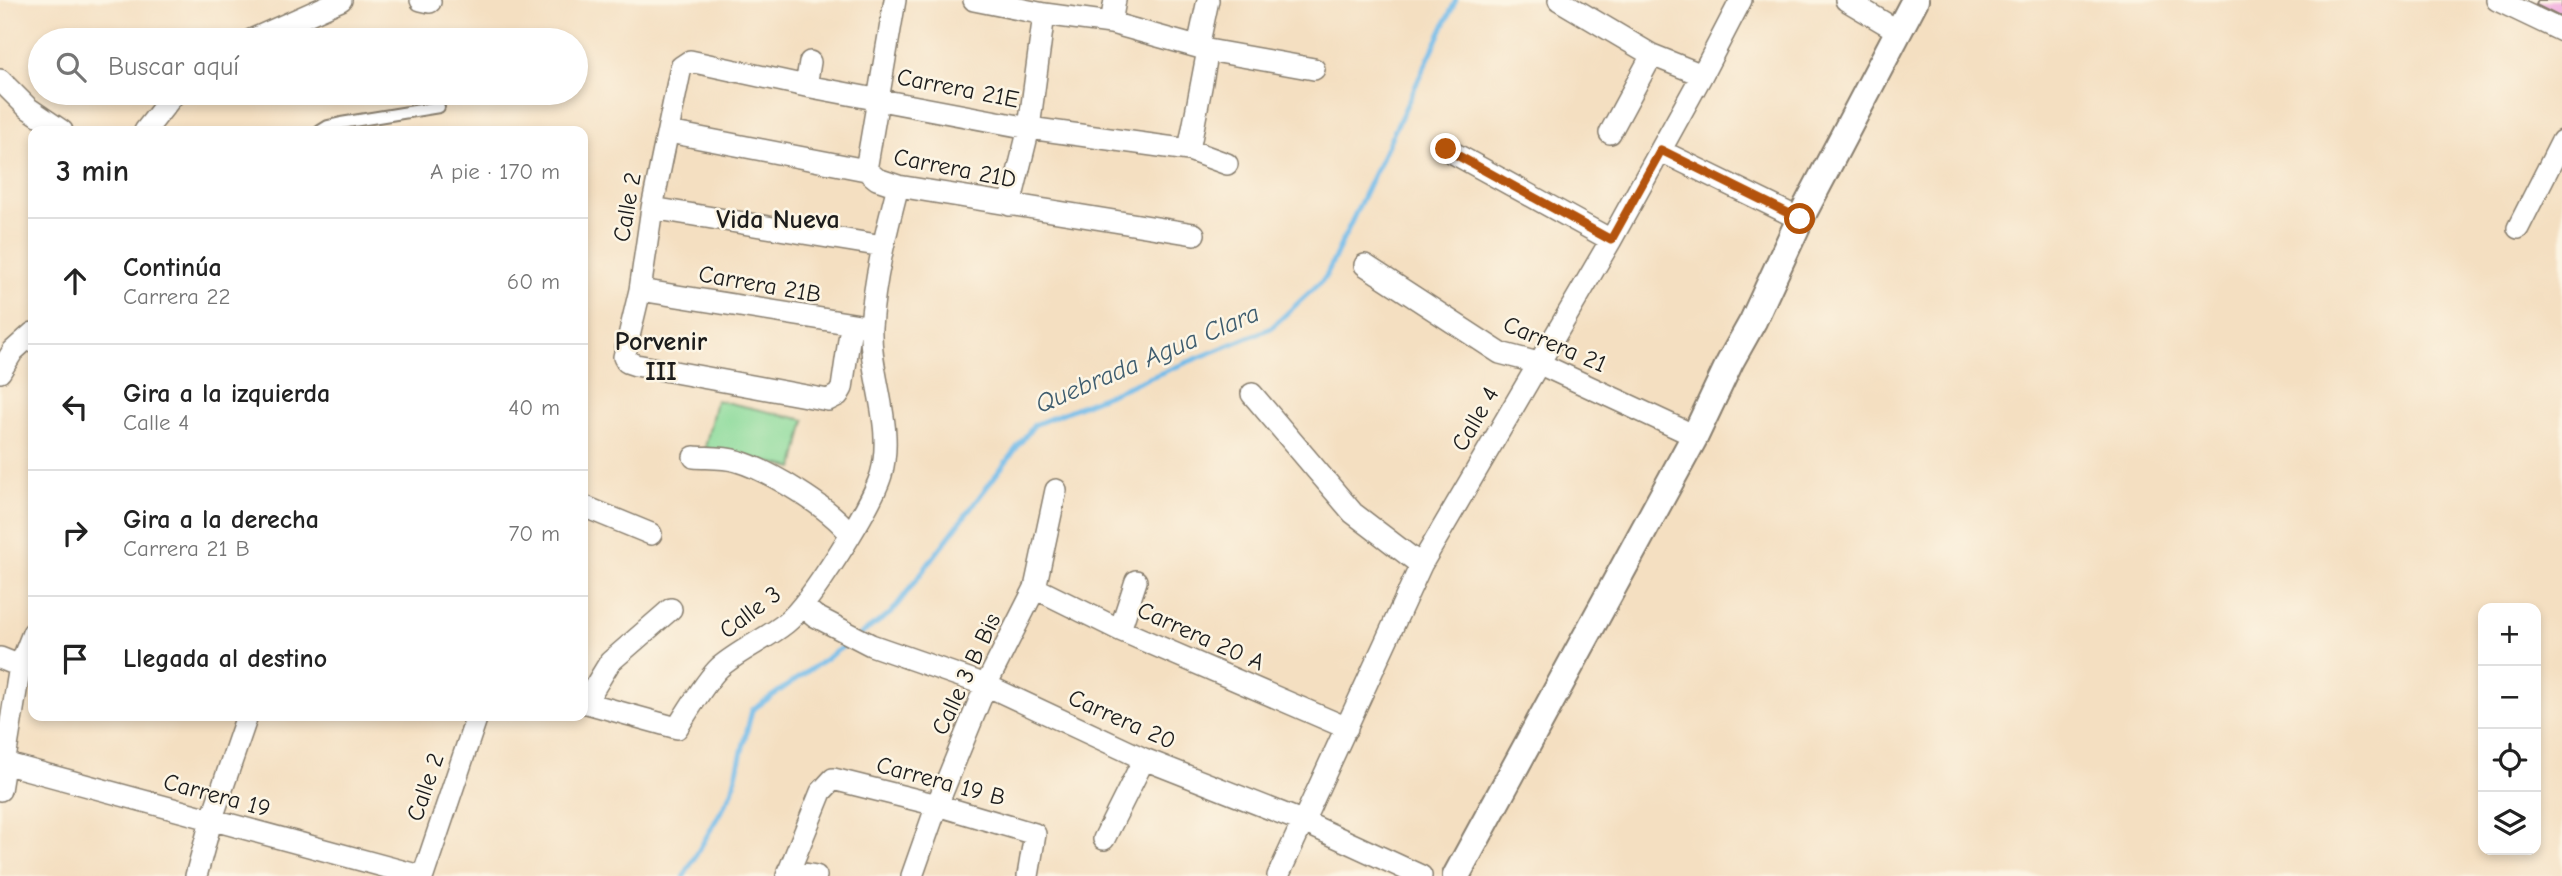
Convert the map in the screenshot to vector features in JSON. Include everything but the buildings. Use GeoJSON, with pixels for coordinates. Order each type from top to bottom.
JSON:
{"type":"FeatureCollection","features":[{"type":"Feature","properties":{"kind":"street"},"geometry":{"type":"LineString","coordinates":[[278,28],[341,0]]}},
{"type":"Feature","properties":{"kind":"street"},"geometry":{"type":"LineString","coordinates":[[866,170],[895,0]]}},
{"type":"Feature","properties":{"kind":"street"},"geometry":{"type":"LineString","coordinates":[[974,0],[1044,14],[1111,23],[1203,48],[1314,69]]}},
{"type":"Feature","properties":{"kind":"street"},"geometry":{"type":"LineString","coordinates":[[1111,23],[1115,0]]}},
{"type":"Feature","properties":{"kind":"street"},"geometry":{"type":"LineString","coordinates":[[1189,150],[1208,0]]}},
{"type":"Feature","properties":{"kind":"street"},"geometry":{"type":"LineString","coordinates":[[1559,0],[1653,55],[1702,75]]}},
{"type":"Feature","properties":{"kind":"street","name":"Calle 4"},"geometry":{"type":"LineString","coordinates":[[1278,876],[1421,565],[1611,240],[1741,0]]}},
{"type":"Feature","properties":{"kind":"street"},"geometry":{"type":"LineString","coordinates":[[1846,0],[1898,31]]}},
{"type":"Feature","properties":{"kind":"street"},"geometry":{"type":"LineString","coordinates":[[1456,876],[1695,436],[1753,321],[1800,219],[1915,0]]}},
{"type":"Feature","properties":{"kind":"street"},"geometry":{"type":"LineString","coordinates":[[2497,0],[2562,31]]}},
{"type":"Feature","properties":{"kind":"street"},"geometry":{"type":"LineString","coordinates":[[1010,205],[1029,128],[1044,14]]}},
{"type":"Feature","properties":{"kind":"street"},"geometry":{"type":"LineString","coordinates":[[1610,133],[1653,55]]}},
{"type":"Feature","properties":{"kind":"street","name":"Carrera 21E"},"geometry":{"type":"LineString","coordinates":[[681,67],[690,61],[1029,128],[1189,150],[1227,164]]}},
{"type":"Feature","properties":{"kind":"street"},"geometry":{"type":"LineString","coordinates":[[806,86],[810,62]]}},
{"type":"Feature","properties":{"kind":"street","name":"Calle 2"},"geometry":{"type":"LineString","coordinates":[[681,67],[652,208],[640,290],[624,357],[627,362],[828,400],[838,395],[842,387],[861,326]]}},
{"type":"Feature","properties":{"kind":"street"},"geometry":{"type":"LineString","coordinates":[[0,80],[28,108],[55,126]]}},
{"type":"Feature","properties":{"kind":"street"},"geometry":{"type":"LineString","coordinates":[[152,126],[167,105]]}},
{"type":"Feature","properties":{"kind":"street","name":"Carrera 21D"},"geometry":{"type":"LineString","coordinates":[[669,132],[866,170],[877,179],[898,186],[1194,234]]}},
{"type":"Feature","properties":{"kind":"street"},"geometry":{"type":"LineString","coordinates":[[2518,228],[2562,141]]}},
{"type":"Feature","properties":{"kind":"street"},"geometry":{"type":"LineString","coordinates":[[1446,149],[1611,240]]}},
{"type":"Feature","properties":{"kind":"street"},"geometry":{"type":"LineString","coordinates":[[1661,150],[1800,219]]}},
{"type":"Feature","properties":{"kind":"street"},"geometry":{"type":"LineString","coordinates":[[861,326],[898,186]]}},
{"type":"Feature","properties":{"kind":"street"},"geometry":{"type":"LineString","coordinates":[[652,208],[883,246]]}},
{"type":"Feature","properties":{"kind":"street","name":"Carrera 21"},"geometry":{"type":"LineString","coordinates":[[1365,265],[1500,353],[1538,363],[1695,436]]}},
{"type":"Feature","properties":{"kind":"street","name":"Carrera 21B"},"geometry":{"type":"LineString","coordinates":[[640,290],[861,326]]}},
{"type":"Feature","properties":{"kind":"street","name":"Calle 3"},"geometry":{"type":"LineString","coordinates":[[588,704],[677,728],[719,668],[809,611],[864,512],[881,475],[885,447],[884,421],[873,362],[861,326]]}},
{"type":"Feature","properties":{"kind":"street"},"geometry":{"type":"LineString","coordinates":[[0,372],[12,351],[28,337]]}},
{"type":"Feature","properties":{"kind":"street"},"geometry":{"type":"LineString","coordinates":[[1252,394],[1353,513],[1421,565]]}},
{"type":"Feature","properties":{"kind":"street"},"geometry":{"type":"LineString","coordinates":[[694,457],[737,461],[779,481],[843,524],[850,534]]}},
{"type":"Feature","properties":{"kind":"street","name":"Calle 3 B Bis"},"geometry":{"type":"LineString","coordinates":[[912,876],[937,805],[986,685],[1035,588],[1056,490]]}},
{"type":"Feature","properties":{"kind":"street"},"geometry":{"type":"LineString","coordinates":[[588,508],[651,534]]}},
{"type":"Feature","properties":{"kind":"street"},"geometry":{"type":"LineString","coordinates":[[1120,629],[1136,581]]}},
{"type":"Feature","properties":{"kind":"street","name":"Carrera 20 A"},"geometry":{"type":"LineString","coordinates":[[1035,588],[1120,629],[1347,728]]}},
{"type":"Feature","properties":{"kind":"street"},"geometry":{"type":"LineString","coordinates":[[588,697],[610,662],[670,609]]}},
{"type":"Feature","properties":{"kind":"street","name":"Carrera 20"},"geometry":{"type":"LineString","coordinates":[[809,611],[871,645],[986,685],[1144,759],[1304,821],[1421,876]]}},
{"type":"Feature","properties":{"kind":"street"},"geometry":{"type":"LineString","coordinates":[[0,790],[2,763],[20,666],[28,646]]}},
{"type":"Feature","properties":{"kind":"street"},"geometry":{"type":"LineString","coordinates":[[0,659],[20,666]]}},
{"type":"Feature","properties":{"kind":"street"},"geometry":{"type":"LineString","coordinates":[[196,876],[245,721]]}},
{"type":"Feature","properties":{"kind":"street","name":"Calle 2"},"geometry":{"type":"LineString","coordinates":[[421,876],[475,721]]}},
{"type":"Feature","properties":{"kind":"street"},"geometry":{"type":"LineString","coordinates":[[1104,839],[1144,759]]}},
{"type":"Feature","properties":{"kind":"street","name":"Carrera 19"},"geometry":{"type":"LineString","coordinates":[[2,763],[421,876]]}},
{"type":"Feature","properties":{"kind":"street","name":"Carrera 19 B"},"geometry":{"type":"LineString","coordinates":[[788,874],[821,792],[833,779],[937,805],[1035,834],[1028,876]]}},
{"type":"Feature","properties":{"kind":"street"},"geometry":{"type":"LineString","coordinates":[[788,874],[816,876]]}},
{"type":"Feature","properties":{"kind":"lane"},"geometry":{"type":"LineString","coordinates":[[328,126],[439,107]]}},
{"type":"Feature","properties":{"kind":"green space"},"geometry":{"type":"Polygon","coordinates":[[[716,400],[805,420],[794,468],[705,448],[716,400]]]}},
{"type":"Feature","properties":{"kind":"waterway","name":"Quebrada Agua Clara"},"geometry":{"type":"LineString","coordinates":[[861,634],[891,613],[1034,425],[1271,328],[1325,278],[1456,0]]}},
{"type":"Feature","properties":{"kind":"waterway","name":"Quebrada Agua Clara"},"geometry":{"type":"LineString","coordinates":[[684,876],[732,792],[752,710],[851,641]]}},
{"type":"Feature","properties":{"kind":"district","name":"Vida Nueva"},"geometry":{"type":"Point","coordinates":[778,219]}},
{"type":"Feature","properties":{"kind":"district","name":"Porvenir III"},"geometry":{"type":"Point","coordinates":[661,356]}},
{"type":"Feature","properties":{"kind":"route"},"geometry":{"type":"LineString","coordinates":[[1446,149],[1611,240],[1661,150],[1800,219]]}}]}
